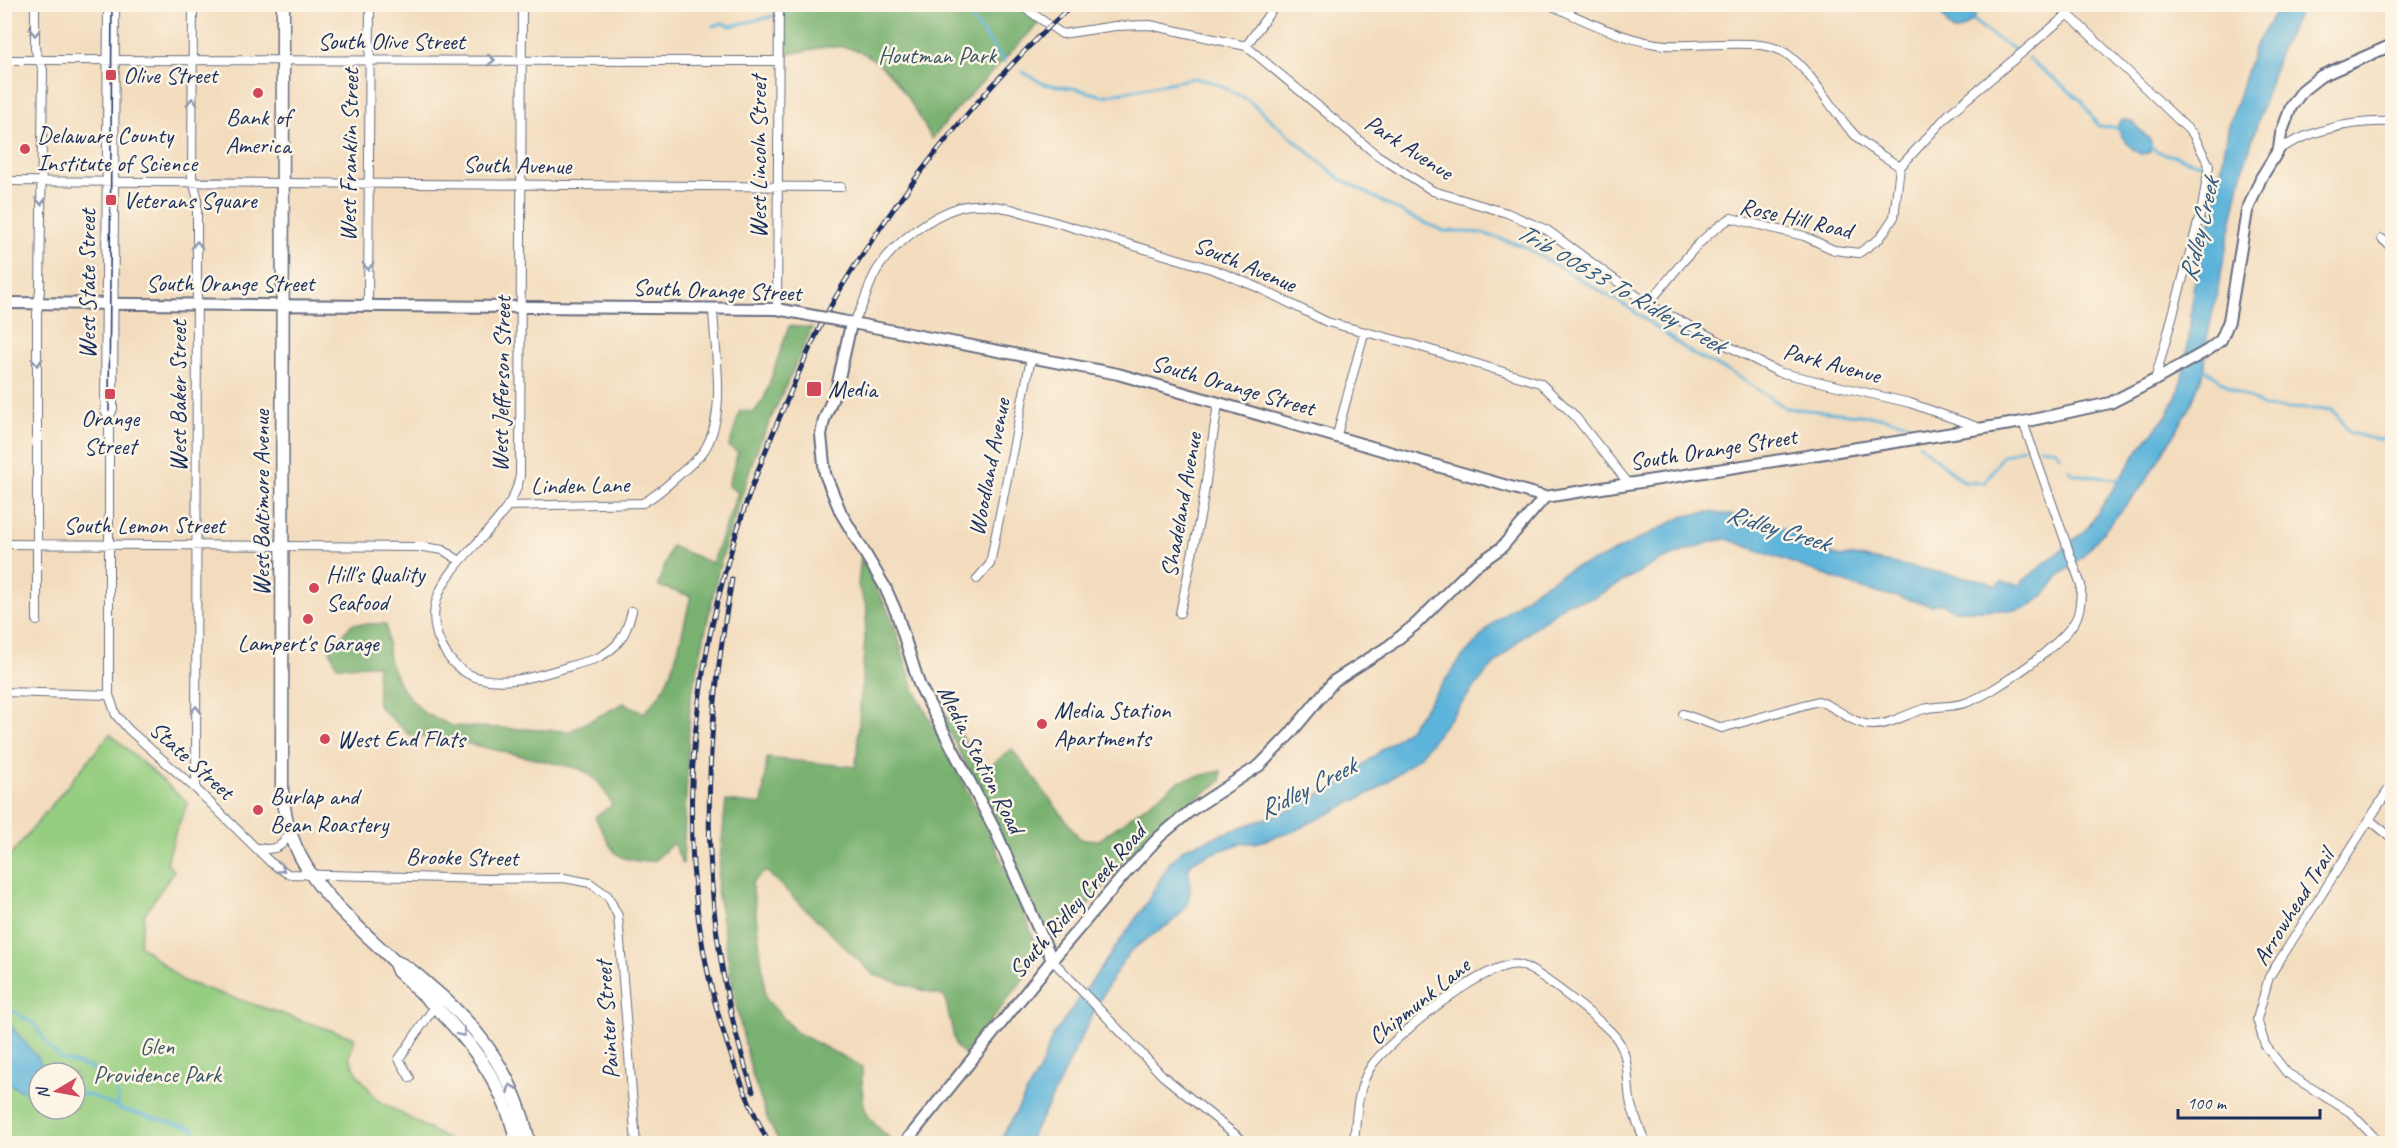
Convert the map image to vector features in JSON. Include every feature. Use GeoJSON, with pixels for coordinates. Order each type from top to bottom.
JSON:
{"type":"FeatureCollection","features":[{"type":"Feature","properties":{"kind":"main road","name":"West Baltimore Avenue"},"geometry":{"type":"LineString","coordinates":[[283,4],[282,790],[289,830],[310,875],[324,894],[394,960]]}},
{"type":"Feature","properties":{"kind":"main road","name":"South Orange Street"},"geometry":{"type":"LineString","coordinates":[[4,303],[777,309],[1118,374],[1545,497],[2023,422],[2110,403],[2155,380],[2208,350],[2221,340],[2228,328],[2247,211],[2261,178],[2279,149],[2285,121],[2303,90],[2321,76],[2392,45]]}},
{"type":"Feature","properties":{"kind":"main road","name":"Media Station Road"},"geometry":{"type":"LineString","coordinates":[[847,323],[837,387],[823,427],[822,454],[825,474],[841,513],[897,614],[919,684],[996,832],[1052,960]]}},
{"type":"Feature","properties":{"kind":"main road","name":"South Ridley Creek Road"},"geometry":{"type":"LineString","coordinates":[[904,1143],[1052,960],[1159,837],[1190,812],[1260,765],[1289,735],[1334,681],[1389,646],[1416,624],[1471,568],[1501,548],[1545,497]]}},
{"type":"Feature","properties":{"kind":"main road"},"geometry":{"type":"LineString","coordinates":[[394,960],[398,971],[464,1035],[490,1071],[508,1110],[517,1143]]}},
{"type":"Feature","properties":{"kind":"main road"},"geometry":{"type":"LineString","coordinates":[[394,960],[405,965],[454,1007],[489,1049],[514,1094],[530,1143]]}},
{"type":"Feature","properties":{"kind":"street"},"geometry":{"type":"LineString","coordinates":[[35,4],[35,50],[43,70],[35,544],[37,621]]}},
{"type":"Feature","properties":{"kind":"street","name":"West State Street"},"geometry":{"type":"LineString","coordinates":[[108,4],[111,60],[111,181],[110,304],[105,411],[109,418],[109,695]]}},
{"type":"Feature","properties":{"kind":"street","name":"West State Street"},"geometry":{"type":"LineString","coordinates":[[111,60],[115,4]]}},
{"type":"Feature","properties":{"kind":"street","name":"West Baker Street"},"geometry":{"type":"LineString","coordinates":[[193,4],[192,182],[197,196],[198,303],[196,789]]}},
{"type":"Feature","properties":{"kind":"street","name":"West Franklin Street"},"geometry":{"type":"LineString","coordinates":[[368,305],[370,4]]}},
{"type":"Feature","properties":{"kind":"street","name":"West Jefferson Street"},"geometry":{"type":"LineString","coordinates":[[522,4],[520,475],[507,506],[442,586],[436,605],[435,626],[451,661],[464,672],[484,680],[516,679],[602,657],[620,642],[627,630],[632,611]]}},
{"type":"Feature","properties":{"kind":"street","name":"West Lincoln Street"},"geometry":{"type":"LineString","coordinates":[[777,309],[779,4]]}},
{"type":"Feature","properties":{"kind":"street","name":"Park Avenue"},"geometry":{"type":"LineString","coordinates":[[1019,4],[1062,34],[1115,26],[1150,25],[1246,46],[1377,155],[1433,191],[1507,213],[1547,230],[1648,304],[1778,372],[1910,403],[1982,428]]}},
{"type":"Feature","properties":{"kind":"street"},"geometry":{"type":"LineString","coordinates":[[1246,46],[1276,4]]}},
{"type":"Feature","properties":{"kind":"street"},"geometry":{"type":"LineString","coordinates":[[1548,4],[1618,35],[1658,44],[1694,46],[1739,44],[1763,46],[1786,53],[1853,134],[1900,167],[1949,114],[2068,14]]}},
{"type":"Feature","properties":{"kind":"street"},"geometry":{"type":"LineString","coordinates":[[2067,4],[2068,14],[2193,134],[2209,165],[2202,208],[2155,380]]}},
{"type":"Feature","properties":{"kind":"street","name":"South Olive Street"},"geometry":{"type":"LineString","coordinates":[[4,60],[778,61]]}},
{"type":"Feature","properties":{"kind":"street"},"geometry":{"type":"LineString","coordinates":[[2279,149],[2335,126],[2392,122]]}},
{"type":"Feature","properties":{"kind":"street","name":"Rose Hill Road"},"geometry":{"type":"LineString","coordinates":[[1648,304],[1680,267],[1698,241],[1731,218],[1804,236],[1834,250],[1859,253],[1880,238],[1894,217],[1900,167]]}},
{"type":"Feature","properties":{"kind":"street"},"geometry":{"type":"LineString","coordinates":[[4,181],[192,182]]}},
{"type":"Feature","properties":{"kind":"street","name":"South Avenue"},"geometry":{"type":"LineString","coordinates":[[192,182],[842,187]]}},
{"type":"Feature","properties":{"kind":"street","name":"South Avenue"},"geometry":{"type":"LineString","coordinates":[[847,323],[862,309],[878,269],[915,231],[943,214],[962,206],[987,205],[1170,255],[1257,287],[1328,322],[1408,343],[1540,383],[1574,415],[1629,484]]}},
{"type":"Feature","properties":{"kind":"street"},"geometry":{"type":"LineString","coordinates":[[2382,239],[2392,247]]}},
{"type":"Feature","properties":{"kind":"street","name":"Linden Lane"},"geometry":{"type":"LineString","coordinates":[[507,506],[643,503],[660,494],[705,449],[717,407],[719,386],[713,345],[713,308]]}},
{"type":"Feature","properties":{"kind":"street"},"geometry":{"type":"LineString","coordinates":[[1336,435],[1364,333]]}},
{"type":"Feature","properties":{"kind":"street","name":"Woodland Avenue"},"geometry":{"type":"LineString","coordinates":[[976,579],[990,564],[1030,358]]}},
{"type":"Feature","properties":{"kind":"street","name":"Shadeland Avenue"},"geometry":{"type":"LineString","coordinates":[[1180,613],[1202,507],[1218,404]]}},
{"type":"Feature","properties":{"kind":"street"},"geometry":{"type":"LineString","coordinates":[[1683,714],[1722,728],[1818,701],[1832,705],[1856,723],[1874,726],[1925,709],[1966,702],[2030,664],[2066,634],[2077,618],[2081,602],[2077,575],[2023,422]]}},
{"type":"Feature","properties":{"kind":"street","name":"South Lemon Street"},"geometry":{"type":"LineString","coordinates":[[4,544],[437,548],[460,561]]}},
{"type":"Feature","properties":{"kind":"street"},"geometry":{"type":"LineString","coordinates":[[4,692],[109,695]]}},
{"type":"Feature","properties":{"kind":"street","name":"State Street"},"geometry":{"type":"LineString","coordinates":[[109,695],[116,714],[129,730],[285,873],[310,875]]}},
{"type":"Feature","properties":{"kind":"street","name":"Arrowhead Trail"},"geometry":{"type":"LineString","coordinates":[[2376,1143],[2376,1139],[2350,1112],[2287,1073],[2265,1045],[2258,1018],[2269,977],[2371,821],[2392,784]]}},
{"type":"Feature","properties":{"kind":"street"},"geometry":{"type":"LineString","coordinates":[[2371,821],[2392,838]]}},
{"type":"Feature","properties":{"kind":"street"},"geometry":{"type":"LineString","coordinates":[[258,848],[268,850],[278,847],[287,837],[289,830]]}},
{"type":"Feature","properties":{"kind":"street","name":"Brooke Street"},"geometry":{"type":"LineString","coordinates":[[310,875],[487,879],[564,878],[590,883],[608,896]]}},
{"type":"Feature","properties":{"kind":"street","name":"Painter Street"},"geometry":{"type":"LineString","coordinates":[[608,896],[618,916],[636,1143]]}},
{"type":"Feature","properties":{"kind":"street","name":"Media Station Road"},"geometry":{"type":"LineString","coordinates":[[1052,960],[1163,1076],[1247,1143]]}},
{"type":"Feature","properties":{"kind":"street","name":"Chipmunk Lane"},"geometry":{"type":"LineString","coordinates":[[1353,1143],[1356,1114],[1372,1065],[1395,1041],[1465,984],[1488,971],[1519,964],[1541,976],[1616,1038],[1626,1058],[1631,1104],[1646,1143]]}},
{"type":"Feature","properties":{"kind":"street"},"geometry":{"type":"LineString","coordinates":[[410,1078],[399,1059],[435,1006]]}},
{"type":"Feature","properties":{"kind":"green space","name":"Houtman Park"},"geometry":{"type":"Polygon","coordinates":[[[782,5],[1019,5],[1042,20],[960,105],[932,139],[899,85],[888,72],[864,53],[849,48],[833,47],[784,55],[782,5]]]}},
{"type":"Feature","properties":{"kind":"green space"},"geometry":{"type":"Polygon","coordinates":[[[789,326],[812,328],[755,454],[719,567],[690,703],[683,864],[673,843],[654,861],[621,857],[611,847],[595,817],[612,805],[599,784],[586,772],[443,738],[411,736],[378,706],[377,665],[337,666],[330,650],[352,624],[386,624],[389,661],[402,689],[424,713],[452,726],[570,731],[624,703],[643,713],[663,690],[670,675],[691,596],[658,586],[671,546],[712,563],[738,492],[728,486],[738,452],[729,447],[740,411],[754,412],[764,399],[789,326]]]}},
{"type":"Feature","properties":{"kind":"green space"},"geometry":{"type":"Polygon","coordinates":[[[861,557],[892,619],[914,689],[990,834],[1038,952],[1032,968],[965,1054],[956,1047],[945,997],[874,975],[766,871],[752,882],[766,999],[796,1032],[862,1067],[866,1111],[876,1125],[895,1143],[780,1143],[769,1123],[752,1074],[735,1001],[717,890],[726,801],[762,805],[767,758],[856,767],[867,608],[858,586],[861,557]]]}},
{"type":"Feature","properties":{"kind":"green space"},"geometry":{"type":"Polygon","coordinates":[[[929,693],[985,770],[1012,749],[1080,839],[1099,840],[1181,780],[1221,771],[1221,781],[1156,826],[1057,940],[1047,940],[1000,831],[929,693]]]}},
{"type":"Feature","properties":{"kind":"green space","name":"Glen Providence Park"},"geometry":{"type":"Polygon","coordinates":[[[110,734],[188,803],[175,833],[167,863],[174,871],[145,913],[139,944],[183,981],[355,1038],[349,1057],[357,1073],[377,1100],[454,1143],[5,1144],[5,862],[110,734]]]}},
{"type":"Feature","properties":{"kind":"water"},"geometry":{"type":"Polygon","coordinates":[[[1936,5],[1976,5],[1975,17],[1966,26],[1955,31],[1948,25],[1936,5]]]}},
{"type":"Feature","properties":{"kind":"water","name":"Ridley Creek"},"geometry":{"type":"Polygon","coordinates":[[[2280,5],[2303,5],[2280,50],[2242,173],[2206,344],[2205,367],[2190,408],[2143,485],[2082,557],[2059,576],[2044,596],[2026,608],[2015,610],[1953,610],[1940,603],[1931,605],[1863,589],[1727,539],[1710,542],[1659,561],[1593,598],[1567,603],[1518,641],[1484,675],[1419,757],[1376,790],[1292,832],[1255,843],[1242,843],[1193,861],[1188,869],[1190,888],[1187,903],[1180,915],[1133,949],[1123,961],[1109,983],[1027,1143],[998,1144],[1040,1069],[1052,1037],[1146,904],[1170,862],[1185,848],[1291,809],[1337,785],[1410,728],[1463,656],[1496,620],[1537,589],[1570,569],[1600,559],[1684,516],[1708,512],[1740,516],[1784,529],[1840,557],[1853,556],[1986,581],[1995,586],[2002,581],[2018,585],[2087,529],[2140,448],[2168,414],[2180,388],[2189,340],[2193,289],[2217,195],[2228,129],[2254,48],[2280,5]]]}},
{"type":"Feature","properties":{"kind":"water"},"geometry":{"type":"Polygon","coordinates":[[[2122,119],[2131,121],[2151,141],[2150,152],[2143,155],[2126,142],[2118,124],[2122,119]]]}},
{"type":"Feature","properties":{"kind":"water"},"geometry":{"type":"Polygon","coordinates":[[[5,1019],[40,1061],[27,1061],[27,1092],[19,1090],[5,1080],[5,1019]]]}},
{"type":"Feature","properties":{"kind":"waterway"},"geometry":{"type":"LineString","coordinates":[[787,12],[808,4]]}},
{"type":"Feature","properties":{"kind":"waterway","name":"Trib 00633 To Ridley Creek"},"geometry":{"type":"LineString","coordinates":[[960,4],[1005,62]]}},
{"type":"Feature","properties":{"kind":"waterway"},"geometry":{"type":"LineString","coordinates":[[713,26],[722,23],[731,26],[773,16]]}},
{"type":"Feature","properties":{"kind":"waterway"},"geometry":{"type":"LineString","coordinates":[[1973,20],[2018,52]]}},
{"type":"Feature","properties":{"kind":"waterway"},"geometry":{"type":"LineString","coordinates":[[2028,58],[2082,101],[2098,126],[2119,128]]}},
{"type":"Feature","properties":{"kind":"waterway","name":"Trib 00633 To Ridley Creek"},"geometry":{"type":"LineString","coordinates":[[1023,72],[1044,84],[1103,96],[1194,78],[1215,83],[1248,100],[1339,178],[1409,216],[1444,231],[1482,233],[1523,246],[1628,307],[1694,355],[1736,375],[1786,408],[1879,417],[1906,423],[1914,429]]}},
{"type":"Feature","properties":{"kind":"waterway","name":"Ridley Creek"},"geometry":{"type":"LineString","coordinates":[[2148,144],[2156,151],[2201,164]]}},
{"type":"Feature","properties":{"kind":"waterway"},"geometry":{"type":"LineString","coordinates":[[2201,368],[2263,407],[2333,410],[2350,433],[2378,440],[2392,439]]}},
{"type":"Feature","properties":{"kind":"waterway","name":"Trib 00633 To Ridley Creek"},"geometry":{"type":"LineString","coordinates":[[1919,444],[1964,482],[1985,483],[2001,457],[2023,448]]}},
{"type":"Feature","properties":{"kind":"waterway","name":"Trib 00633 To Ridley Creek"},"geometry":{"type":"LineString","coordinates":[[2039,448],[2056,450],[2060,456]]}},
{"type":"Feature","properties":{"kind":"waterway","name":"Trib 00633 To Ridley Creek"},"geometry":{"type":"LineString","coordinates":[[2069,469],[2072,474],[2121,480]]}},
{"type":"Feature","properties":{"kind":"waterway"},"geometry":{"type":"LineString","coordinates":[[4,999],[11,1010],[34,1024],[50,1048],[61,1059],[103,1072],[116,1089],[119,1109],[193,1128],[199,1144]]}},
{"type":"Feature","properties":{"kind":"waterway"},"geometry":{"type":"LineString","coordinates":[[87,1095],[118,1108]]}},
{"type":"Feature","properties":{"kind":"tram line"},"geometry":{"type":"LineString","coordinates":[[109,411],[112,4]]}},
{"type":"Feature","properties":{"kind":"railway"},"geometry":{"type":"LineString","coordinates":[[769,1144],[731,1055],[706,965],[694,872],[692,779],[701,686],[719,594],[746,503],[781,414],[818,331],[844,283],[894,208],[949,136],[1009,67],[1073,4]]}},
{"type":"Feature","properties":{"kind":"railway"},"geometry":{"type":"LineString","coordinates":[[732,579],[714,708],[710,773],[710,836],[713,900],[721,964],[734,1027],[753,1091]]}},
{"type":"Feature","properties":{"kind":"place","name":"Olive Street"},"geometry":{"type":"Point","coordinates":[111,75]}},
{"type":"Feature","properties":{"kind":"place","name":"Bank of America"},"geometry":{"type":"Point","coordinates":[258,93]}},
{"type":"Feature","properties":{"kind":"place","name":"Delaware County Institute of Science"},"geometry":{"type":"Point","coordinates":[25,149]}},
{"type":"Feature","properties":{"kind":"place","name":"Veterans Square"},"geometry":{"type":"Point","coordinates":[111,200]}},
{"type":"Feature","properties":{"kind":"place","name":"Media"},"geometry":{"type":"Point","coordinates":[814,389]}},
{"type":"Feature","properties":{"kind":"place","name":"Orange Street"},"geometry":{"type":"Point","coordinates":[110,394]}},
{"type":"Feature","properties":{"kind":"place","name":"Hill's Quality Seafood"},"geometry":{"type":"Point","coordinates":[314,588]}},
{"type":"Feature","properties":{"kind":"place","name":"Lampert's Garage"},"geometry":{"type":"Point","coordinates":[308,619]}},
{"type":"Feature","properties":{"kind":"place","name":"Media Station Apartments"},"geometry":{"type":"Point","coordinates":[1042,724]}},
{"type":"Feature","properties":{"kind":"place","name":"West End Flats"},"geometry":{"type":"Point","coordinates":[325,739]}},
{"type":"Feature","properties":{"kind":"place","name":"Burlap and Bean Roastery"},"geometry":{"type":"Point","coordinates":[258,810]}}]}
